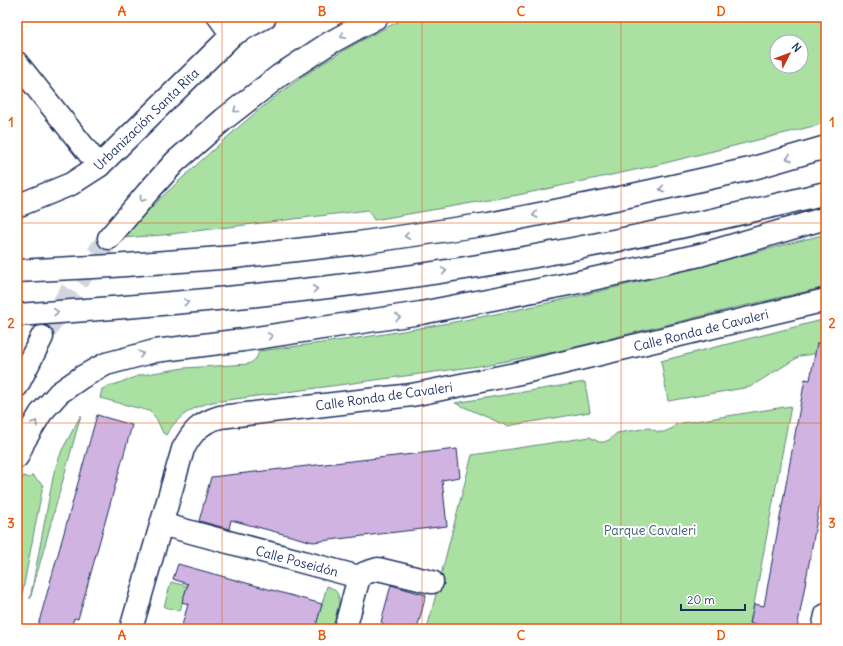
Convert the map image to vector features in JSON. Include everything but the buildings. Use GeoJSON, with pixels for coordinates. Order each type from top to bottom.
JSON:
{"type":"FeatureCollection","features":[{"type":"Feature","properties":{"kind":"main road"},"geometry":{"type":"LineString","coordinates":[[219,17],[232,35]]}},
{"type":"Feature","properties":{"kind":"main road","name":"Urbanización Santa Rita"},"geometry":{"type":"LineString","coordinates":[[17,206],[72,184],[100,166],[232,35],[265,17]]}},
{"type":"Feature","properties":{"kind":"main road"},"geometry":{"type":"LineString","coordinates":[[109,238],[175,162],[224,119],[279,76],[328,44],[377,17]]}},
{"type":"Feature","properties":{"kind":"main road"},"geometry":{"type":"LineString","coordinates":[[17,63],[100,166]]}},
{"type":"Feature","properties":{"kind":"main road"},"geometry":{"type":"LineString","coordinates":[[17,271],[234,257],[358,243],[490,224],[615,199],[750,169],[826,148]]}},
{"type":"Feature","properties":{"kind":"main road"},"geometry":{"type":"LineString","coordinates":[[17,315],[114,309],[364,283],[488,264],[630,237],[757,210],[826,193]]}},
{"type":"Feature","properties":{"kind":"main road"},"geometry":{"type":"LineString","coordinates":[[17,457],[24,441],[41,413],[59,393],[82,377],[106,364],[155,351],[243,340],[421,313],[579,282],[700,254],[826,218]]}},
{"type":"Feature","properties":{"kind":"main road","name":"Calle Ronda de Cavaleri"},"geometry":{"type":"LineString","coordinates":[[131,629],[183,449],[197,428],[208,421],[220,417],[412,395],[520,373],[826,300]]}},
{"type":"Feature","properties":{"kind":"main road"},"geometry":{"type":"LineString","coordinates":[[17,386],[42,337]]}},
{"type":"Feature","properties":{"kind":"main road","name":"Calle Poseidón"},"geometry":{"type":"LineString","coordinates":[[161,524],[359,578]]}},
{"type":"Feature","properties":{"kind":"main road"},"geometry":{"type":"LineString","coordinates":[[345,629],[359,578],[365,573],[378,569],[432,582]]}},
{"type":"Feature","properties":{"kind":"main road"},"geometry":{"type":"LineString","coordinates":[[823,629],[826,615]]}},
{"type":"Feature","properties":{"kind":"green space"},"geometry":{"type":"Polygon","coordinates":[[[408,17],[826,17],[826,123],[649,167],[518,195],[374,220],[368,210],[163,235],[121,238],[192,169],[260,109],[295,82],[358,42],[408,17]]]}},
{"type":"Feature","properties":{"kind":"green space"},"geometry":{"type":"Polygon","coordinates":[[[826,234],[826,254],[824,256],[826,259],[826,287],[555,352],[479,366],[213,402],[186,413],[175,423],[166,435],[163,433],[156,418],[149,411],[100,398],[102,389],[141,375],[184,368],[248,364],[255,359],[259,351],[385,334],[527,308],[627,285],[826,234]]]}},
{"type":"Feature","properties":{"kind":"green space"},"geometry":{"type":"Polygon","coordinates":[[[826,319],[826,352],[800,356],[750,387],[668,401],[661,361],[826,319]]]}},
{"type":"Feature","properties":{"kind":"green space"},"geometry":{"type":"Polygon","coordinates":[[[585,382],[590,412],[507,426],[455,403],[585,382]]]}},
{"type":"Feature","properties":{"kind":"green space","name":"Parque Cavaleri"},"geometry":{"type":"Polygon","coordinates":[[[791,406],[750,629],[427,629],[472,455],[590,437],[599,442],[604,442],[609,440],[617,433],[649,428],[658,432],[664,432],[673,428],[676,424],[791,406]]]}},
{"type":"Feature","properties":{"kind":"green space"},"geometry":{"type":"Polygon","coordinates":[[[81,415],[30,599],[54,472],[62,450],[81,415]]]}},
{"type":"Feature","properties":{"kind":"green space"},"geometry":{"type":"Polygon","coordinates":[[[32,475],[43,485],[17,615],[17,497],[23,476],[30,478],[32,475]]]}},
{"type":"Feature","properties":{"kind":"green space"},"geometry":{"type":"Polygon","coordinates":[[[171,582],[187,586],[180,611],[164,607],[171,582]]]}},
{"type":"Feature","properties":{"kind":"green space"},"geometry":{"type":"Polygon","coordinates":[[[327,586],[337,593],[339,598],[338,610],[332,629],[315,629],[327,586]]]}},
{"type":"Feature","properties":{"kind":"tunnel"},"geometry":{"type":"LineString","coordinates":[[42,337],[72,289],[109,238]]}}]}
